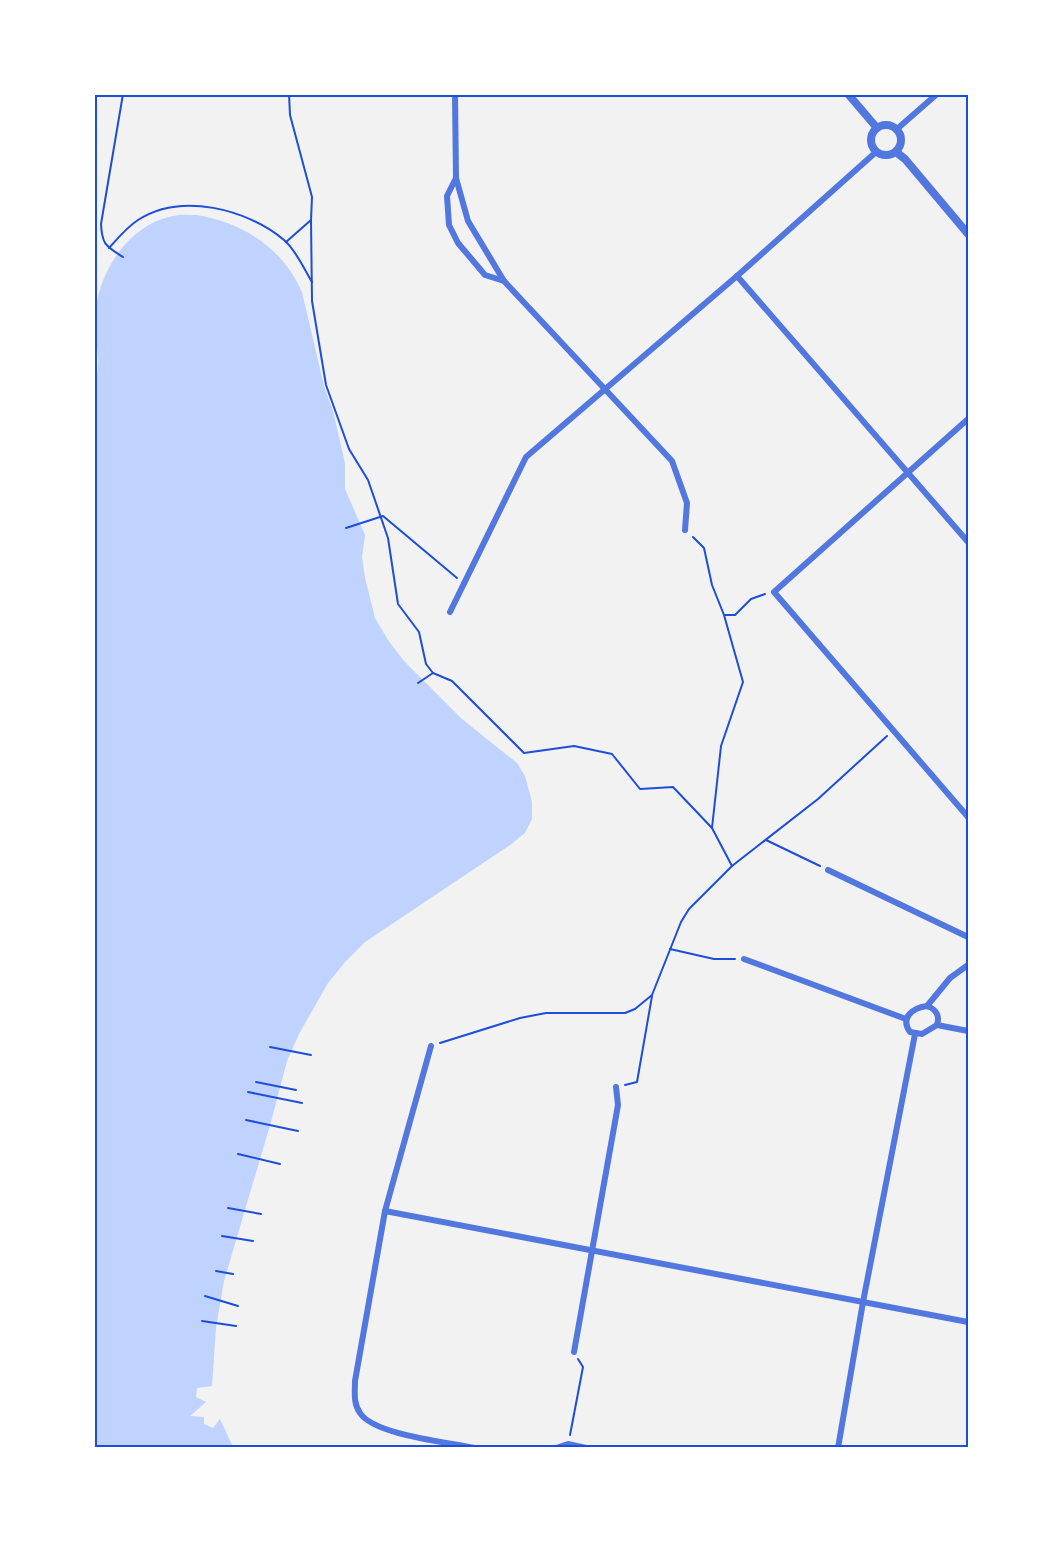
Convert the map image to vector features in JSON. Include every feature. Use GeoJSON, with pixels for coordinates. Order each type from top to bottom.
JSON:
{"type":"FeatureCollection","features":[{"type":"Feature","properties":{"kind":"street"},"geometry":{"type":"LineString","coordinates":[[455,94],[456,178],[468,221],[504,281],[672,461],[687,503],[685,530]]}},
{"type":"Feature","properties":{"kind":"street"},"geometry":{"type":"LineString","coordinates":[[848,94],[877,128]]}},
{"type":"Feature","properties":{"kind":"street"},"geometry":{"type":"LineString","coordinates":[[897,129],[937,94]]}},
{"type":"Feature","properties":{"kind":"street"},"geometry":{"type":"LineString","coordinates":[[884,125],[897,129],[901,140],[896,152],[885,156],[876,152],[871,138],[877,128],[884,125]]}},
{"type":"Feature","properties":{"kind":"street"},"geometry":{"type":"LineString","coordinates":[[450,612],[526,457],[737,276],[876,152]]}},
{"type":"Feature","properties":{"kind":"street"},"geometry":{"type":"LineString","coordinates":[[896,152],[905,159],[969,234]]}},
{"type":"Feature","properties":{"kind":"street"},"geometry":{"type":"LineString","coordinates":[[456,178],[447,196],[449,225],[458,243],[485,275],[504,281]]}},
{"type":"Feature","properties":{"kind":"street"},"geometry":{"type":"LineString","coordinates":[[737,276],[969,542]]}},
{"type":"Feature","properties":{"kind":"street"},"geometry":{"type":"LineString","coordinates":[[969,419],[774,592],[969,817]]}},
{"type":"Feature","properties":{"kind":"street"},"geometry":{"type":"LineString","coordinates":[[828,870],[969,937]]}},
{"type":"Feature","properties":{"kind":"street"},"geometry":{"type":"LineString","coordinates":[[744,959],[906,1019]]}},
{"type":"Feature","properties":{"kind":"street"},"geometry":{"type":"LineString","coordinates":[[927,1006],[950,978],[969,965]]}},
{"type":"Feature","properties":{"kind":"street"},"geometry":{"type":"LineString","coordinates":[[937,1025],[936,1012],[927,1006],[919,1007],[906,1019],[906,1026],[915,1035],[937,1025],[969,1031]]}},
{"type":"Feature","properties":{"kind":"street"},"geometry":{"type":"LineString","coordinates":[[838,1448],[863,1302],[915,1035]]}},
{"type":"Feature","properties":{"kind":"street"},"geometry":{"type":"LineString","coordinates":[[430,1046],[385,1210],[355,1381],[354,1400],[359,1412],[367,1421],[383,1429],[475,1448]]}},
{"type":"Feature","properties":{"kind":"street"},"geometry":{"type":"LineString","coordinates":[[574,1352],[618,1105],[616,1087]]}},
{"type":"Feature","properties":{"kind":"street"},"geometry":{"type":"LineString","coordinates":[[385,1210],[969,1322]]}},
{"type":"Feature","properties":{"kind":"street"},"geometry":{"type":"LineString","coordinates":[[556,1448],[568,1444],[586,1448]]}},
{"type":"Feature","properties":{"kind":"path"},"geometry":{"type":"LineString","coordinates":[[123,94],[101,224],[102,239],[109,248],[123,257]]}},
{"type":"Feature","properties":{"kind":"path"},"geometry":{"type":"LineString","coordinates":[[288,94],[290,115],[312,197],[312,301],[326,385],[349,449],[368,480],[388,538],[398,604],[419,632],[426,664],[433,674],[452,681],[524,753],[574,746],[612,754],[640,789],[673,787],[712,828],[732,866]]}},
{"type":"Feature","properties":{"kind":"path"},"geometry":{"type":"LineString","coordinates":[[109,248],[138,220],[156,211],[173,206],[196,206],[219,210],[264,226],[286,242],[313,285]]}},
{"type":"Feature","properties":{"kind":"path"},"geometry":{"type":"LineString","coordinates":[[286,242],[311,220]]}},
{"type":"Feature","properties":{"kind":"path"},"geometry":{"type":"LineString","coordinates":[[346,528],[383,516],[464,584]]}},
{"type":"Feature","properties":{"kind":"path"},"geometry":{"type":"LineString","coordinates":[[685,530],[704,548],[712,585],[724,615],[743,682],[721,746],[712,828]]}},
{"type":"Feature","properties":{"kind":"path"},"geometry":{"type":"LineString","coordinates":[[724,615],[735,615],[751,598],[774,592]]}},
{"type":"Feature","properties":{"kind":"path"},"geometry":{"type":"LineString","coordinates":[[418,683],[433,674]]}},
{"type":"Feature","properties":{"kind":"path"},"geometry":{"type":"LineString","coordinates":[[616,1087],[637,1082],[652,994],[681,922],[689,909],[732,866],[818,799],[872,747],[894,730]]}},
{"type":"Feature","properties":{"kind":"path"},"geometry":{"type":"LineString","coordinates":[[766,840],[828,870]]}},
{"type":"Feature","properties":{"kind":"path"},"geometry":{"type":"LineString","coordinates":[[670,949],[714,959],[744,959]]}},
{"type":"Feature","properties":{"kind":"path"},"geometry":{"type":"LineString","coordinates":[[430,1046],[520,1018],[546,1013],[625,1013],[635,1009],[652,994]]}},
{"type":"Feature","properties":{"kind":"path"},"geometry":{"type":"LineString","coordinates":[[270,1047],[311,1055]]}},
{"type":"Feature","properties":{"kind":"path"},"geometry":{"type":"LineString","coordinates":[[256,1082],[296,1090]]}},
{"type":"Feature","properties":{"kind":"path"},"geometry":{"type":"LineString","coordinates":[[248,1092],[302,1103]]}},
{"type":"Feature","properties":{"kind":"path"},"geometry":{"type":"LineString","coordinates":[[246,1120],[298,1131]]}},
{"type":"Feature","properties":{"kind":"path"},"geometry":{"type":"LineString","coordinates":[[238,1154],[280,1164]]}},
{"type":"Feature","properties":{"kind":"path"},"geometry":{"type":"LineString","coordinates":[[228,1208],[261,1214]]}},
{"type":"Feature","properties":{"kind":"path"},"geometry":{"type":"LineString","coordinates":[[222,1236],[254,1242]]}},
{"type":"Feature","properties":{"kind":"path"},"geometry":{"type":"LineString","coordinates":[[216,1270],[233,1274]]}},
{"type":"Feature","properties":{"kind":"path"},"geometry":{"type":"LineString","coordinates":[[205,1296],[237,1306]]}},
{"type":"Feature","properties":{"kind":"path"},"geometry":{"type":"LineString","coordinates":[[202,1321],[236,1326]]}},
{"type":"Feature","properties":{"kind":"path"},"geometry":{"type":"LineString","coordinates":[[568,1444],[583,1367]]}},
{"type":"Feature","properties":{"kind":"water"},"geometry":{"type":"Polygon","coordinates":[[[176,215],[197,215],[230,224],[245,231],[272,250],[294,276],[302,292],[324,386],[333,411],[345,463],[345,489],[365,535],[362,557],[375,618],[404,661],[462,719],[517,763],[525,776],[532,802],[532,819],[525,833],[510,845],[365,942],[328,983],[299,1034],[287,1061],[224,1281],[216,1328],[212,1386],[197,1388],[196,1397],[206,1402],[190,1416],[204,1417],[204,1424],[213,1428],[220,1419],[233,1447],[95,1448],[94,383],[98,368],[96,307],[107,272],[127,242],[156,221],[176,215]]]}}]}
